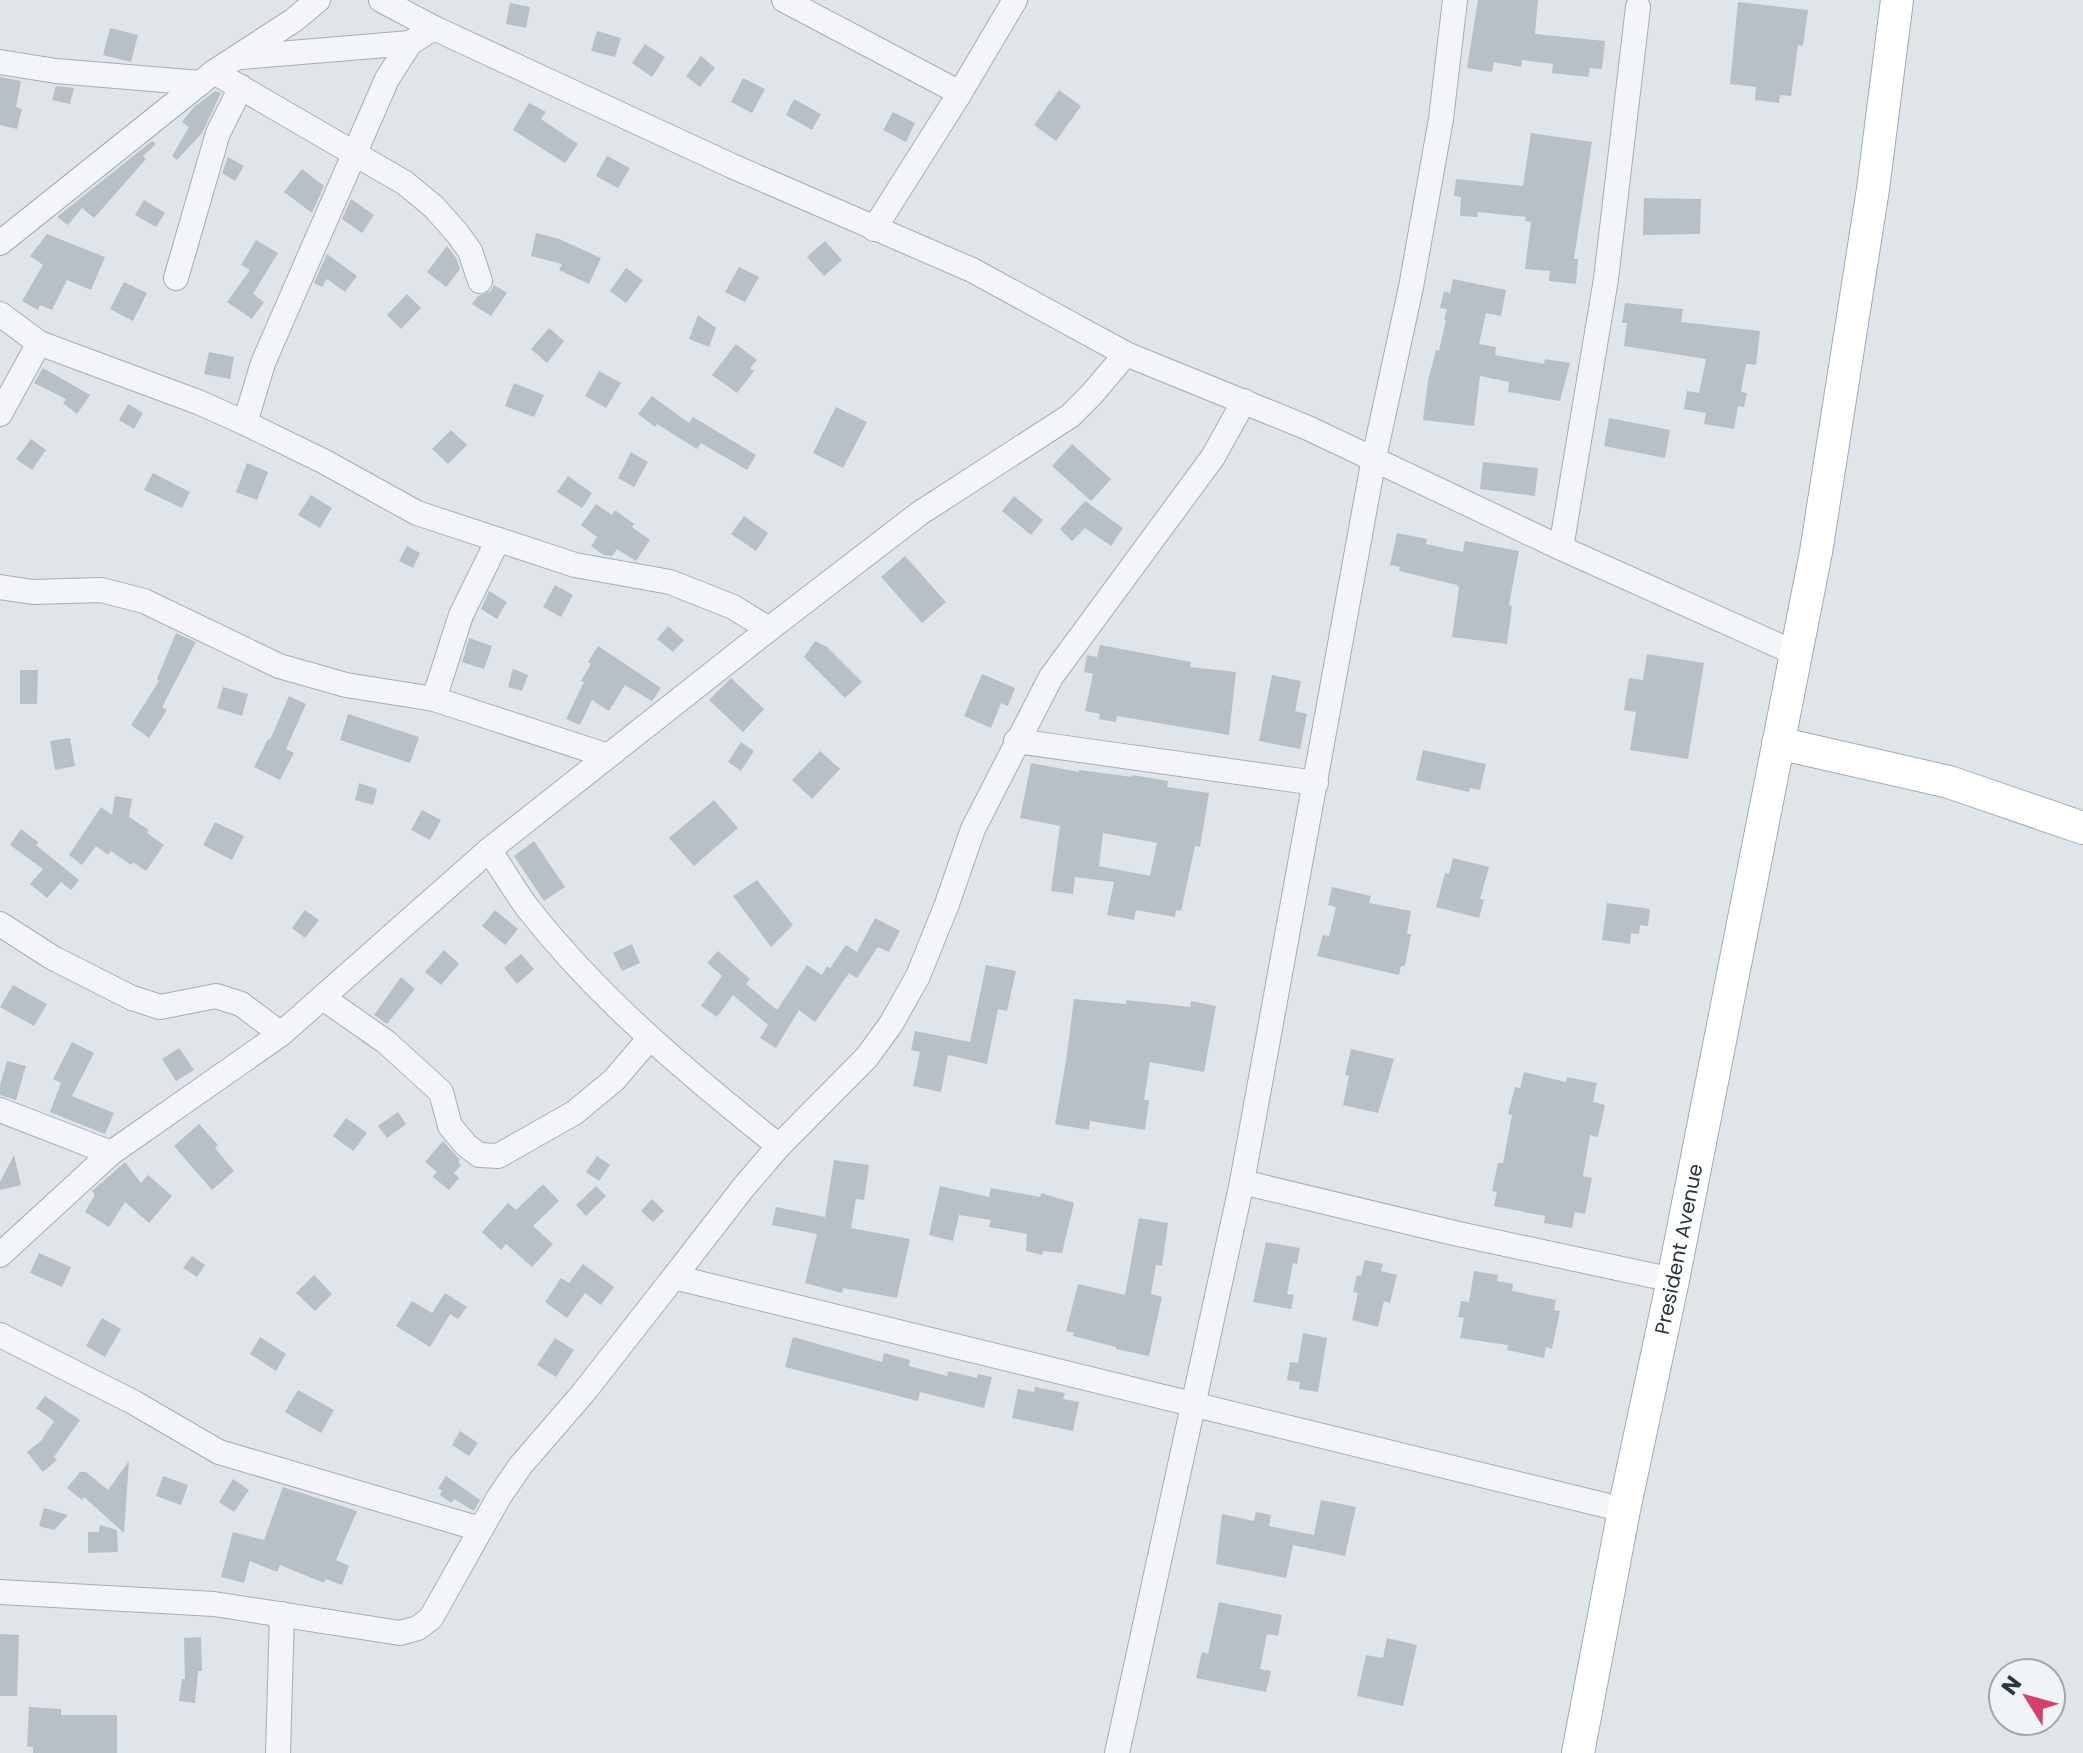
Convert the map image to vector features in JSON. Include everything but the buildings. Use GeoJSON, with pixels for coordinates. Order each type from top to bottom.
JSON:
{"type":"FeatureCollection","features":[{"type":"Feature","properties":{"kind":"main road","name":"President Avenue"},"geometry":{"type":"LineString","coordinates":[[1578,1753],[1816,552],[1866,236],[1897,0]]}},
{"type":"Feature","properties":{"kind":"main road"},"geometry":{"type":"LineString","coordinates":[[1788,689],[1797,711],[1811,731],[1829,747],[1850,759]]}},
{"type":"Feature","properties":{"kind":"main road"},"geometry":{"type":"LineString","coordinates":[[1778,743],[1949,782],[2083,828]]}},
{"type":"Feature","properties":{"kind":"main road"},"geometry":{"type":"LineString","coordinates":[[1766,807],[1781,787],[1801,771],[1824,762],[1850,759]]}},
{"type":"Feature","properties":{"kind":"street"},"geometry":{"type":"LineString","coordinates":[[0,243],[207,77],[294,20],[318,0]]}},
{"type":"Feature","properties":{"kind":"street"},"geometry":{"type":"LineString","coordinates":[[381,0],[434,28],[874,229],[972,270],[1126,354],[1374,458],[1561,548],[1795,653]]}},
{"type":"Feature","properties":{"kind":"street"},"geometry":{"type":"LineString","coordinates":[[784,0],[960,93]]}},
{"type":"Feature","properties":{"kind":"street"},"geometry":{"type":"LineString","coordinates":[[874,229],[1015,0]]}},
{"type":"Feature","properties":{"kind":"street"},"geometry":{"type":"LineString","coordinates":[[1117,1753],[1242,1182],[1374,458],[1425,210],[1441,119],[1455,0]]}},
{"type":"Feature","properties":{"kind":"street"},"geometry":{"type":"LineString","coordinates":[[1561,548],[1606,279],[1634,2]]}},
{"type":"Feature","properties":{"kind":"street"},"geometry":{"type":"LineString","coordinates":[[245,423],[268,352],[395,63],[410,43],[434,28]]}},
{"type":"Feature","properties":{"kind":"street"},"geometry":{"type":"LineString","coordinates":[[236,57],[410,43]]}},
{"type":"Feature","properties":{"kind":"street"},"geometry":{"type":"LineString","coordinates":[[0,62],[56,71],[207,77],[241,87],[405,183],[434,207],[470,251],[480,281]]}},
{"type":"Feature","properties":{"kind":"street"},"geometry":{"type":"LineString","coordinates":[[176,278],[218,133],[241,87]]}},
{"type":"Feature","properties":{"kind":"street"},"geometry":{"type":"LineString","coordinates":[[0,314],[39,343],[198,402],[245,423],[348,474],[417,513],[575,565],[670,582],[733,607],[769,629]]}},
{"type":"Feature","properties":{"kind":"street"},"geometry":{"type":"LineString","coordinates":[[0,414],[39,343]]}},
{"type":"Feature","properties":{"kind":"street"},"geometry":{"type":"LineString","coordinates":[[0,1255],[111,1153],[281,1034],[489,850],[769,629],[920,513],[1070,416],[1126,354]]}},
{"type":"Feature","properties":{"kind":"street"},"geometry":{"type":"LineString","coordinates":[[0,1592],[214,1604],[400,1633],[418,1628],[431,1618],[480,1529],[521,1465],[584,1392],[779,1146],[867,1057],[891,1024],[918,976],[973,829],[1051,677],[1213,457],[1244,401]]}},
{"type":"Feature","properties":{"kind":"street"},"geometry":{"type":"LineString","coordinates":[[434,699],[461,615],[498,540]]}},
{"type":"Feature","properties":{"kind":"street"},"geometry":{"type":"LineString","coordinates":[[0,587],[33,592],[101,590],[144,601],[279,666],[346,685],[434,699],[608,756]]}},
{"type":"Feature","properties":{"kind":"street"},"geometry":{"type":"LineString","coordinates":[[1016,741],[1316,783]]}},
{"type":"Feature","properties":{"kind":"street"},"geometry":{"type":"LineString","coordinates":[[489,850],[529,910],[649,1039],[779,1146]]}},
{"type":"Feature","properties":{"kind":"street"},"geometry":{"type":"LineString","coordinates":[[0,924],[53,958],[132,998],[160,1007],[216,996],[241,1004],[281,1034]]}},
{"type":"Feature","properties":{"kind":"street"},"geometry":{"type":"LineString","coordinates":[[323,998],[386,1042],[441,1092],[450,1126],[466,1145],[488,1158],[498,1156],[574,1113],[614,1080],[649,1039]]}},
{"type":"Feature","properties":{"kind":"street"},"geometry":{"type":"LineString","coordinates":[[0,1110],[111,1153]]}},
{"type":"Feature","properties":{"kind":"street"},"geometry":{"type":"LineString","coordinates":[[1242,1182],[1454,1233],[1673,1280]]}},
{"type":"Feature","properties":{"kind":"street"},"geometry":{"type":"LineString","coordinates":[[674,1277],[1624,1510]]}},
{"type":"Feature","properties":{"kind":"street"},"geometry":{"type":"LineString","coordinates":[[0,1335],[133,1402],[219,1452],[480,1529]]}},
{"type":"Feature","properties":{"kind":"street"},"geometry":{"type":"LineString","coordinates":[[278,1753],[282,1614]]}}]}
